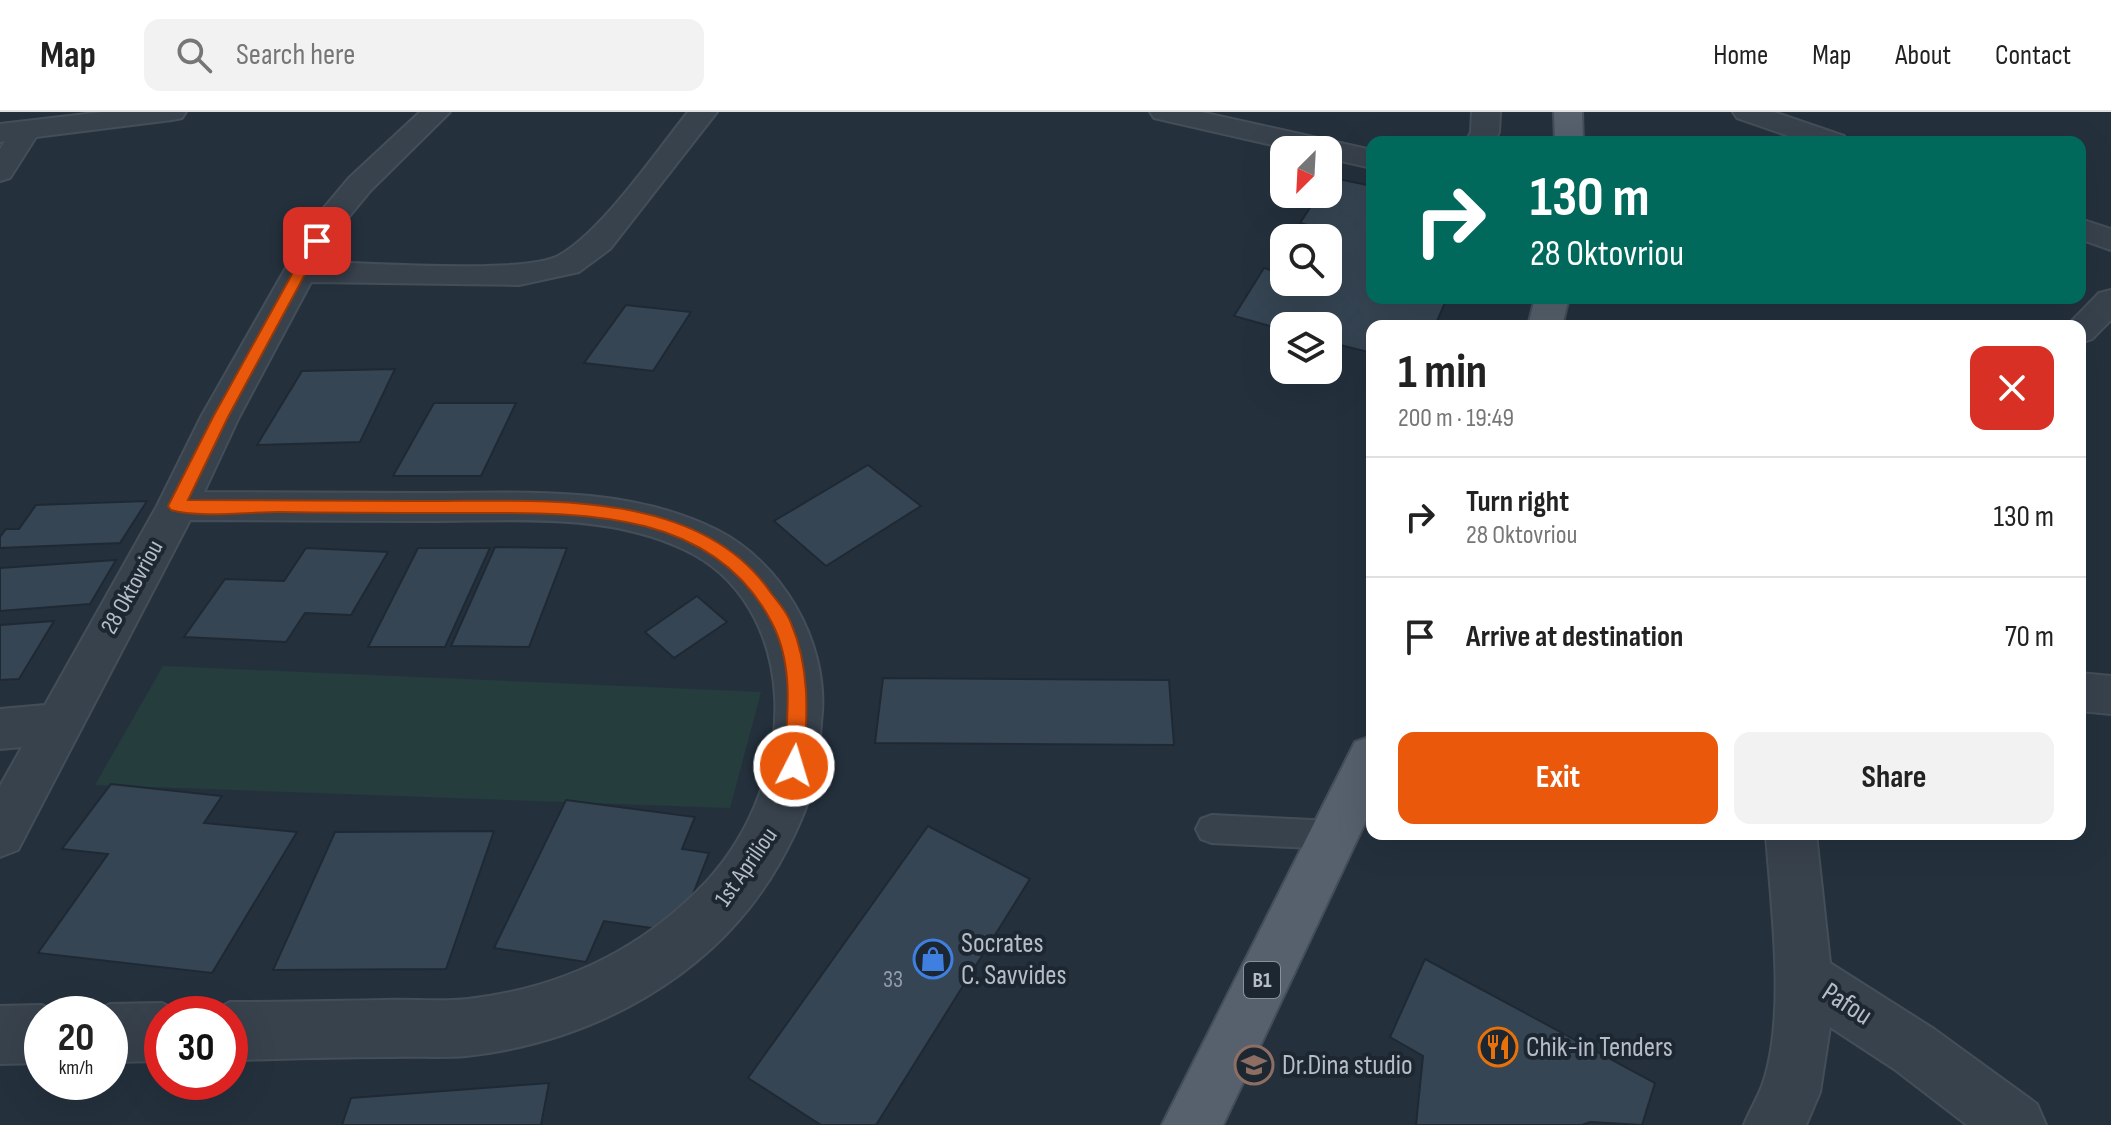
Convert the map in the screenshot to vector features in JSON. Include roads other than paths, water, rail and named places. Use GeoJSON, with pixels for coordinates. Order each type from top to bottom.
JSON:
{"type":"FeatureCollection","features":[{"type":"Feature","properties":{"kind":"main road"},"geometry":{"type":"LineString","coordinates":[[1568,112],[1569,136]]}},
{"type":"Feature","properties":{"kind":"main road","name":"B1"},"geometry":{"type":"LineString","coordinates":[[1192,1125],[1366,768]]}},
{"type":"Feature","properties":{"kind":"street"},"geometry":{"type":"LineString","coordinates":[[0,172],[12,132],[172,112]]}},
{"type":"Feature","properties":{"kind":"street","name":"28 Oktovriou"},"geometry":{"type":"LineString","coordinates":[[0,834],[177,506],[220,417],[328,222],[342,204],[436,112]]}},
{"type":"Feature","properties":{"kind":"street"},"geometry":{"type":"LineString","coordinates":[[301,272],[519,275],[567,265],[599,242],[703,112]]}},
{"type":"Feature","properties":{"kind":"street"},"geometry":{"type":"LineString","coordinates":[[1164,112],[1366,158]]}},
{"type":"Feature","properties":{"kind":"street"},"geometry":{"type":"LineString","coordinates":[[1483,136],[1486,112]]}},
{"type":"Feature","properties":{"kind":"street"},"geometry":{"type":"LineString","coordinates":[[1747,112],[1812,122],[1827,136]]}},
{"type":"Feature","properties":{"kind":"street"},"geometry":{"type":"LineString","coordinates":[[2086,230],[2111,240]]}},
{"type":"Feature","properties":{"kind":"street"},"geometry":{"type":"LineString","coordinates":[[2086,326],[2111,300]]}},
{"type":"Feature","properties":{"kind":"street","name":"1st Apriliou"},"geometry":{"type":"LineString","coordinates":[[177,506],[575,508],[666,525],[719,550],[738,564],[765,594],[789,641],[798,684],[794,766],[776,827],[726,900],[698,929],[655,961],[602,992],[571,1003],[542,1013],[469,1027],[248,1031]]}},
{"type":"Feature","properties":{"kind":"street"},"geometry":{"type":"LineString","coordinates":[[2086,693],[2111,695]]}},
{"type":"Feature","properties":{"kind":"street"},"geometry":{"type":"LineString","coordinates":[[0,729],[57,724]]}},
{"type":"Feature","properties":{"kind":"street"},"geometry":{"type":"LineString","coordinates":[[1791,840],[1801,976]]}},
{"type":"Feature","properties":{"kind":"street","name":"Pafou"},"geometry":{"type":"LineString","coordinates":[[1774,1125],[1790,1093],[1800,1045],[1801,976]]}},
{"type":"Feature","properties":{"kind":"street","name":"Pafou"},"geometry":{"type":"LineString","coordinates":[[1801,976],[1914,1049],[2016,1125]]}},
{"type":"Feature","properties":{"kind":"street"},"geometry":{"type":"LineString","coordinates":[[0,1035],[24,1034]]}},
{"type":"Feature","properties":{"kind":"lane"},"geometry":{"type":"LineString","coordinates":[[1212,829],[1332,835]]}},
{"type":"Feature","properties":{"kind":"place","name":"Socrates C. Savvides"},"geometry":{"type":"Point","coordinates":[933,959]}},
{"type":"Feature","properties":{"kind":"place","name":"Chik-in Tenders"},"geometry":{"type":"Point","coordinates":[1498,1047]}},
{"type":"Feature","properties":{"kind":"place","name":"Dr.Dina studio"},"geometry":{"type":"Point","coordinates":[1254,1065]}}]}
